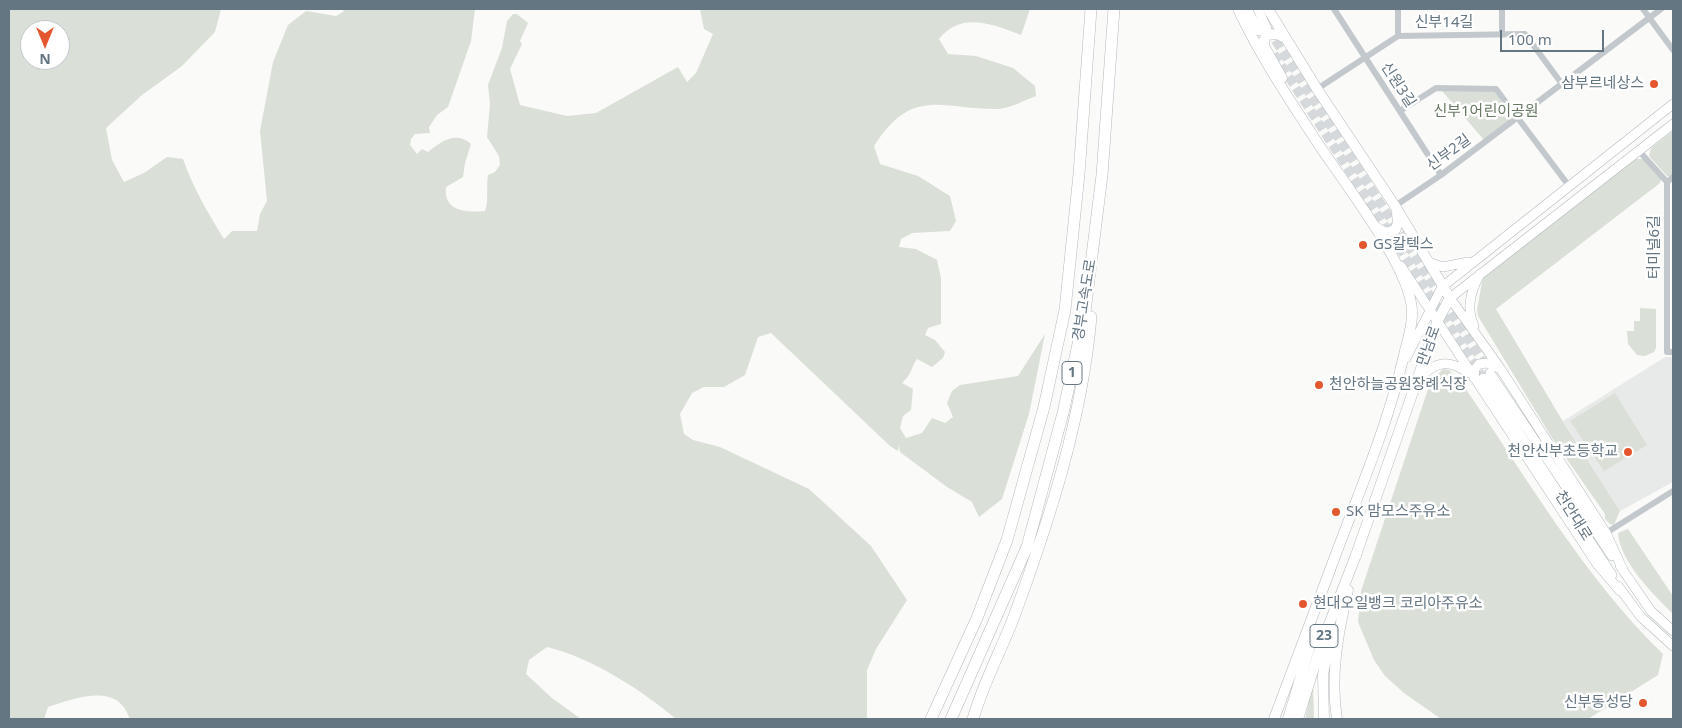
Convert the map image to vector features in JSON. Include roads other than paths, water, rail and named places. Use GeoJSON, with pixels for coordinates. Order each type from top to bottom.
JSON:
{"type":"FeatureCollection","features":[{"type":"Feature","properties":{"kind":"highway","name":"경부고속도로"},"geometry":{"type":"LineString","coordinates":[[930,719],[977,618],[1007,540],[1044,407],[1063,320],[1079,174],[1091,9]]}},
{"type":"Feature","properties":{"kind":"highway","name":"경부고속도로"},"geometry":{"type":"LineString","coordinates":[[951,719],[1027,546],[1063,413],[1085,312],[1102,175],[1114,9]]}},
{"type":"Feature","properties":{"kind":"highway"},"geometry":{"type":"LineString","coordinates":[[973,719],[1034,560],[1055,494],[1074,422],[1088,345],[1102,175]]}},
{"type":"Feature","properties":{"kind":"main road"},"geometry":{"type":"LineString","coordinates":[[1238,9],[1263,59],[1429,309],[1482,376],[1597,564],[1641,617],[1673,646]]}},
{"type":"Feature","properties":{"kind":"main road"},"geometry":{"type":"LineString","coordinates":[[1247,9],[1263,30],[1258,9]]}},
{"type":"Feature","properties":{"kind":"main road"},"geometry":{"type":"LineString","coordinates":[[1268,9],[1317,89],[1395,206],[1442,287],[1501,370],[1606,533],[1623,570]]}},
{"type":"Feature","properties":{"kind":"main road"},"geometry":{"type":"LineString","coordinates":[[1286,39],[1277,34],[1270,34],[1265,38],[1264,43],[1312,134]]}},
{"type":"Feature","properties":{"kind":"main road"},"geometry":{"type":"LineString","coordinates":[[1442,287],[1673,104]]}},
{"type":"Feature","properties":{"kind":"main road","name":"만남로"},"geometry":{"type":"LineString","coordinates":[[1298,719],[1321,645],[1356,555],[1414,386],[1438,320],[1450,298],[1483,270],[1673,124]]}},
{"type":"Feature","properties":{"kind":"main road"},"geometry":{"type":"LineString","coordinates":[[1372,225],[1384,233],[1395,230],[1398,220],[1395,206]]}},
{"type":"Feature","properties":{"kind":"main road"},"geometry":{"type":"LineString","coordinates":[[1381,238],[1409,289],[1412,302],[1412,319],[1400,372]]}},
{"type":"Feature","properties":{"kind":"main road"},"geometry":{"type":"LineString","coordinates":[[1427,262],[1435,266],[1449,267],[1477,258]]}},
{"type":"Feature","properties":{"kind":"main road"},"geometry":{"type":"LineString","coordinates":[[1481,342],[1472,322],[1470,310],[1473,291],[1483,270]]}},
{"type":"Feature","properties":{"kind":"main road","name":"만남로"},"geometry":{"type":"LineString","coordinates":[[1288,719],[1315,632],[1330,570],[1386,417],[1400,372],[1429,309],[1442,287]]}},
{"type":"Feature","properties":{"kind":"main road"},"geometry":{"type":"LineString","coordinates":[[1414,386],[1428,369],[1441,363],[1456,365],[1482,376]]}},
{"type":"Feature","properties":{"kind":"main road"},"geometry":{"type":"LineString","coordinates":[[1482,376],[1474,369],[1479,364],[1491,364],[1501,370]]}},
{"type":"Feature","properties":{"kind":"main road","name":"천안대로"},"geometry":{"type":"LineString","coordinates":[[1482,376],[1652,611],[1673,631]]}},
{"type":"Feature","properties":{"kind":"main road"},"geometry":{"type":"LineString","coordinates":[[1324,719],[1322,700],[1326,653],[1356,555]]}},
{"type":"Feature","properties":{"kind":"main road"},"geometry":{"type":"LineString","coordinates":[[1336,719],[1333,696],[1334,670],[1343,612],[1356,555]]}},
{"type":"Feature","properties":{"kind":"main road"},"geometry":{"type":"LineString","coordinates":[[1278,719],[1330,570]]}},
{"type":"Feature","properties":{"kind":"main road"},"geometry":{"type":"LineString","coordinates":[[1274,719],[1287,690]]}},
{"type":"Feature","properties":{"kind":"street","name":"신원3길"},"geometry":{"type":"LineString","coordinates":[[1334,9],[1441,175]]}},
{"type":"Feature","properties":{"kind":"street"},"geometry":{"type":"LineString","coordinates":[[1398,9],[1398,36]]}},
{"type":"Feature","properties":{"kind":"street"},"geometry":{"type":"LineString","coordinates":[[1502,9],[1502,35]]}},
{"type":"Feature","properties":{"kind":"street"},"geometry":{"type":"LineString","coordinates":[[1643,9],[1673,50]]}},
{"type":"Feature","properties":{"kind":"street","name":"신부2길"},"geometry":{"type":"LineString","coordinates":[[1395,206],[1441,175],[1661,9]]}},
{"type":"Feature","properties":{"kind":"street","name":"신부14길"},"geometry":{"type":"LineString","coordinates":[[1317,89],[1398,36],[1524,34],[1562,84]]}},
{"type":"Feature","properties":{"kind":"street"},"geometry":{"type":"LineString","coordinates":[[1400,111],[1436,88],[1496,89],[1569,186]]}},
{"type":"Feature","properties":{"kind":"street"},"geometry":{"type":"LineString","coordinates":[[1639,151],[1667,182],[1673,177]]}},
{"type":"Feature","properties":{"kind":"street","name":"터미널6길"},"geometry":{"type":"LineString","coordinates":[[1667,182],[1670,241],[1670,352]]}},
{"type":"Feature","properties":{"kind":"street"},"geometry":{"type":"LineString","coordinates":[[1606,533],[1673,491]]}},
{"type":"Feature","properties":{"kind":"tunnel"},"geometry":{"type":"LineString","coordinates":[[1268,29],[1490,373]]}},
{"type":"Feature","properties":{"kind":"tunnel"},"geometry":{"type":"LineString","coordinates":[[1274,54],[1483,378]]}},
{"type":"Feature","properties":{"kind":"place","name":"삼부르네상스"},"geometry":{"type":"Point","coordinates":[1654,84]}},
{"type":"Feature","properties":{"kind":"place","name":"GS칼텍스"},"geometry":{"type":"Point","coordinates":[1363,245]}},
{"type":"Feature","properties":{"kind":"place","name":"천안하늘공원장례식장"},"geometry":{"type":"Point","coordinates":[1319,385]}},
{"type":"Feature","properties":{"kind":"place","name":"천안신부초등학교"},"geometry":{"type":"Point","coordinates":[1628,452]}},
{"type":"Feature","properties":{"kind":"place","name":"SK 맘모스주유소"},"geometry":{"type":"Point","coordinates":[1336,512]}},
{"type":"Feature","properties":{"kind":"place","name":"현대오일뱅크 코리아주유소"},"geometry":{"type":"Point","coordinates":[1303,604]}},
{"type":"Feature","properties":{"kind":"place","name":"신부동성당"},"geometry":{"type":"Point","coordinates":[1643,703]}},
{"type":"Feature","properties":{"kind":"park label","name":"신부1어린이공원"},"geometry":{"type":"Point","coordinates":[1486,112]}}]}
